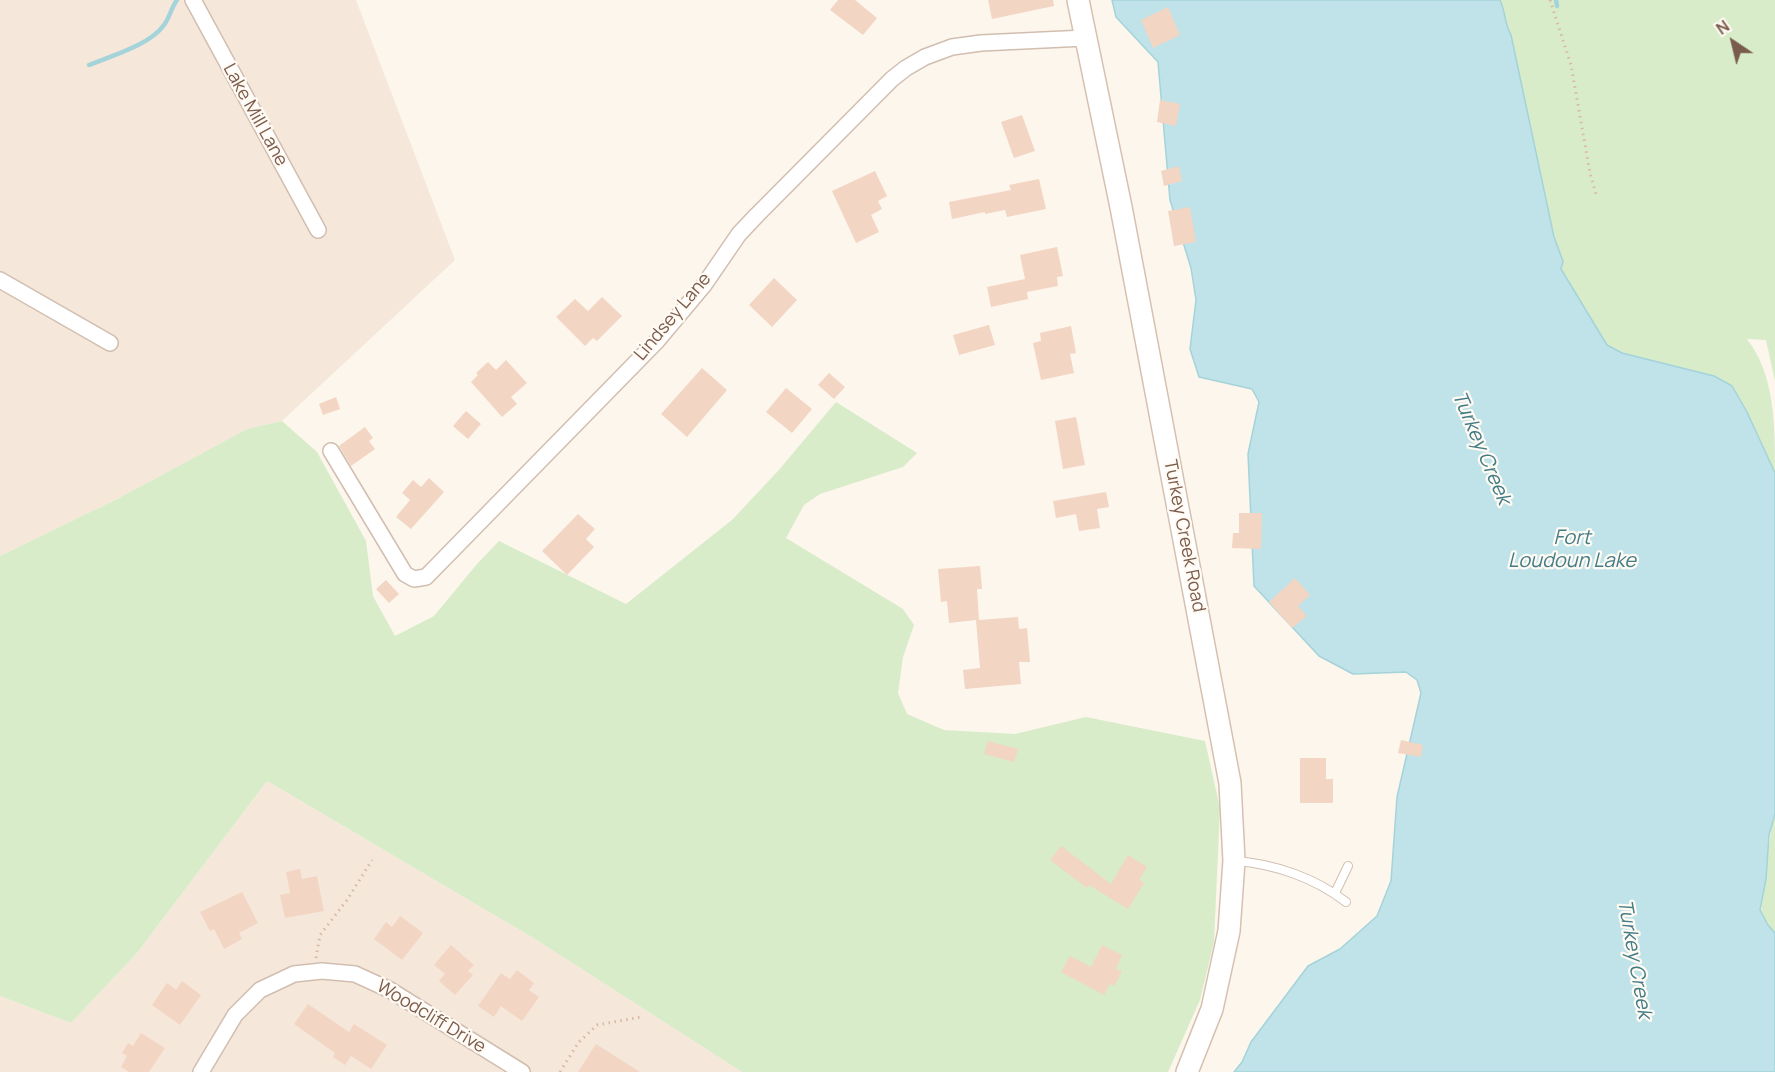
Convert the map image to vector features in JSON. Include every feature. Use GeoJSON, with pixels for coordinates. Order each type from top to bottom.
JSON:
{"type":"FeatureCollection","features":[{"type":"Feature","properties":{"kind":"street","name":"Lake Mill Lane"},"geometry":{"type":"LineString","coordinates":[[193,0],[318,230]]}},
{"type":"Feature","properties":{"kind":"street","name":"Turkey Creek Road"},"geometry":{"type":"LineString","coordinates":[[1078,0],[1230,783],[1234,861],[1229,931],[1212,1009],[1187,1072]]}},
{"type":"Feature","properties":{"kind":"street","name":"Lindsey Lane"},"geometry":{"type":"LineString","coordinates":[[331,451],[405,574],[414,579],[426,577],[657,341],[704,285],[739,234],[899,73],[924,57],[952,47],[981,43],[1085,38]]}},
{"type":"Feature","properties":{"kind":"street"},"geometry":{"type":"LineString","coordinates":[[0,280],[110,343]]}},
{"type":"Feature","properties":{"kind":"street","name":"Woodcliff Drive"},"geometry":{"type":"LineString","coordinates":[[201,1072],[235,1015],[260,990],[294,974],[316,972],[355,974],[390,990],[522,1072]]}},
{"type":"Feature","properties":{"kind":"lane"},"geometry":{"type":"LineString","coordinates":[[1234,861],[1271,866],[1319,884],[1346,902]]}},
{"type":"Feature","properties":{"kind":"lane"},"geometry":{"type":"LineString","coordinates":[[1335,893],[1348,866]]}},
{"type":"Feature","properties":{"kind":"path"},"geometry":{"type":"LineString","coordinates":[[1550,0],[1571,65],[1590,173],[1597,198]]}},
{"type":"Feature","properties":{"kind":"path"},"geometry":{"type":"LineString","coordinates":[[316,972],[316,951],[320,935],[347,900],[372,860]]}},
{"type":"Feature","properties":{"kind":"path"},"geometry":{"type":"LineString","coordinates":[[560,1072],[578,1043],[597,1025],[641,1017]]}},
{"type":"Feature","properties":{"kind":"shaded area"},"geometry":{"type":"Polygon","coordinates":[[[0,0],[356,0],[455,260],[282,421],[247,429],[119,498],[0,556],[0,0]]]}},
{"type":"Feature","properties":{"kind":"shaded area"},"geometry":{"type":"Polygon","coordinates":[[[267,781],[535,939],[742,1072],[0,1072],[0,996],[71,1023],[137,953],[267,781]]]}},
{"type":"Feature","properties":{"kind":"green space"},"geometry":{"type":"Polygon","coordinates":[[[1500,0],[1775,0],[1775,381],[1766,340],[1747,339],[1763,368],[1772,402],[1775,473],[1747,412],[1714,376],[1622,353],[1607,345],[1552,270],[1549,213],[1511,35],[1500,0]]]}},
{"type":"Feature","properties":{"kind":"green space"},"geometry":{"type":"Polygon","coordinates":[[[836,402],[917,453],[903,467],[820,494],[804,505],[786,538],[903,609],[914,625],[903,657],[898,693],[907,714],[944,730],[1015,734],[1086,717],[1205,741],[1220,808],[1214,942],[1200,1000],[1168,1072],[742,1072],[535,939],[267,781],[137,953],[71,1023],[0,996],[0,556],[119,498],[247,429],[282,421],[317,452],[366,541],[373,596],[395,636],[434,616],[499,541],[626,604],[732,520],[778,471],[836,402]]]}},
{"type":"Feature","properties":{"kind":"green space"},"geometry":{"type":"Polygon","coordinates":[[[1775,814],[1775,936],[1761,925],[1761,919],[1770,837],[1775,814]]]}},
{"type":"Feature","properties":{"kind":"water","name":"Fort Loudoun Lake"},"geometry":{"type":"Polygon","coordinates":[[[1112,0],[1500,0],[1511,35],[1554,237],[1563,261],[1561,269],[1607,345],[1622,353],[1714,376],[1732,386],[1747,412],[1775,473],[1775,814],[1769,835],[1766,879],[1760,910],[1775,933],[1775,1072],[1234,1072],[1242,1062],[1251,1042],[1308,966],[1340,949],[1377,916],[1391,881],[1397,797],[1421,693],[1417,680],[1406,672],[1353,674],[1319,656],[1254,586],[1248,454],[1259,402],[1252,389],[1199,377],[1190,349],[1196,300],[1191,268],[1170,200],[1158,62],[1116,17],[1112,0]]]}},
{"type":"Feature","properties":{"kind":"building"},"geometry":{"type":"Polygon","coordinates":[[[838,0],[855,0],[877,18],[863,35],[830,10],[838,0]]]}},
{"type":"Feature","properties":{"kind":"building"},"geometry":{"type":"Polygon","coordinates":[[[988,0],[1053,0],[1054,6],[992,19],[988,0]]]}},
{"type":"Feature","properties":{"kind":"building"},"geometry":{"type":"Polygon","coordinates":[[[1168,7],[1180,35],[1153,48],[1141,20],[1168,7]]]}},
{"type":"Feature","properties":{"kind":"building"},"geometry":{"type":"Polygon","coordinates":[[[1160,100],[1180,104],[1176,126],[1157,122],[1160,100]]]}},
{"type":"Feature","properties":{"kind":"building"},"geometry":{"type":"Polygon","coordinates":[[[1022,115],[1035,151],[1014,158],[1001,122],[1022,115]]]}},
{"type":"Feature","properties":{"kind":"building"},"geometry":{"type":"Polygon","coordinates":[[[1179,166],[1182,181],[1164,186],[1161,171],[1179,166]]]}},
{"type":"Feature","properties":{"kind":"building"},"geometry":{"type":"Polygon","coordinates":[[[875,171],[887,196],[878,201],[882,209],[871,215],[879,232],[856,243],[832,191],[875,171]]]}},
{"type":"Feature","properties":{"kind":"building"},"geometry":{"type":"Polygon","coordinates":[[[1039,179],[1046,209],[1007,217],[1005,210],[952,219],[949,202],[1011,190],[1009,185],[1039,179]]]}},
{"type":"Feature","properties":{"kind":"building"},"geometry":{"type":"Polygon","coordinates":[[[1190,207],[1196,242],[1174,246],[1168,211],[1190,207]]]}},
{"type":"Feature","properties":{"kind":"building"},"geometry":{"type":"Polygon","coordinates":[[[1057,247],[1063,276],[1057,277],[1058,286],[1027,292],[1028,299],[991,307],[987,287],[1025,279],[1020,255],[1057,247]]]}},
{"type":"Feature","properties":{"kind":"building"},"geometry":{"type":"Polygon","coordinates":[[[774,278],[797,300],[772,327],[749,305],[774,278]]]}},
{"type":"Feature","properties":{"kind":"building"},"geometry":{"type":"Polygon","coordinates":[[[602,297],[622,316],[597,341],[593,338],[585,346],[556,317],[575,299],[588,311],[602,297]]]}},
{"type":"Feature","properties":{"kind":"building"},"geometry":{"type":"Polygon","coordinates":[[[989,325],[995,345],[959,355],[953,335],[989,325]]]}},
{"type":"Feature","properties":{"kind":"building"},"geometry":{"type":"Polygon","coordinates":[[[1071,326],[1076,353],[1070,354],[1074,373],[1041,380],[1033,343],[1041,341],[1040,333],[1071,326]]]}},
{"type":"Feature","properties":{"kind":"building"},"geometry":{"type":"Polygon","coordinates":[[[506,360],[527,383],[511,397],[517,404],[502,417],[471,382],[478,375],[476,373],[488,362],[496,370],[506,360]]]}},
{"type":"Feature","properties":{"kind":"building"},"geometry":{"type":"Polygon","coordinates":[[[702,368],[727,390],[687,437],[661,414],[702,368]]]}},
{"type":"Feature","properties":{"kind":"building"},"geometry":{"type":"Polygon","coordinates":[[[829,373],[845,387],[834,399],[818,385],[829,373]]]}},
{"type":"Feature","properties":{"kind":"building"},"geometry":{"type":"Polygon","coordinates":[[[786,388],[812,409],[792,433],[766,412],[786,388]]]}},
{"type":"Feature","properties":{"kind":"building"},"geometry":{"type":"Polygon","coordinates":[[[336,397],[340,409],[323,415],[319,404],[336,397]]]}},
{"type":"Feature","properties":{"kind":"building"},"geometry":{"type":"Polygon","coordinates":[[[466,411],[481,424],[468,439],[453,426],[466,411]]]}},
{"type":"Feature","properties":{"kind":"building"},"geometry":{"type":"Polygon","coordinates":[[[1076,417],[1085,465],[1063,469],[1055,421],[1076,417]]]}},
{"type":"Feature","properties":{"kind":"building"},"geometry":{"type":"Polygon","coordinates":[[[365,427],[373,438],[369,441],[375,449],[351,466],[339,446],[365,427]]]}},
{"type":"Feature","properties":{"kind":"building"},"geometry":{"type":"Polygon","coordinates":[[[429,478],[444,492],[411,529],[396,517],[410,500],[402,493],[413,480],[421,487],[429,478]]]}},
{"type":"Feature","properties":{"kind":"building"},"geometry":{"type":"Polygon","coordinates":[[[1106,492],[1109,507],[1097,509],[1100,528],[1079,531],[1076,514],[1056,518],[1053,501],[1106,492]]]}},
{"type":"Feature","properties":{"kind":"building"},"geometry":{"type":"Polygon","coordinates":[[[1239,513],[1262,513],[1261,549],[1232,548],[1233,533],[1239,533],[1239,513]]]}},
{"type":"Feature","properties":{"kind":"building"},"geometry":{"type":"Polygon","coordinates":[[[578,514],[595,529],[586,539],[594,547],[567,575],[542,551],[578,514]]]}},
{"type":"Feature","properties":{"kind":"building"},"geometry":{"type":"Polygon","coordinates":[[[980,566],[982,589],[977,589],[979,620],[1018,617],[1019,629],[1027,628],[1030,662],[1019,662],[1021,684],[965,689],[963,670],[980,668],[976,620],[949,623],[947,601],[941,602],[938,569],[980,566]]]}},
{"type":"Feature","properties":{"kind":"building"},"geometry":{"type":"Polygon","coordinates":[[[1295,578],[1310,595],[1298,606],[1307,616],[1292,628],[1269,602],[1295,578]]]}},
{"type":"Feature","properties":{"kind":"building"},"geometry":{"type":"Polygon","coordinates":[[[386,580],[399,594],[389,603],[376,589],[386,580]]]}},
{"type":"Feature","properties":{"kind":"building"},"geometry":{"type":"Polygon","coordinates":[[[1401,740],[1423,745],[1421,757],[1398,753],[1401,740]]]}},
{"type":"Feature","properties":{"kind":"building"},"geometry":{"type":"Polygon","coordinates":[[[988,741],[1018,749],[1014,762],[984,754],[988,741]]]}},
{"type":"Feature","properties":{"kind":"building"},"geometry":{"type":"Polygon","coordinates":[[[1300,758],[1326,758],[1326,779],[1333,779],[1333,803],[1300,803],[1300,758]]]}},
{"type":"Feature","properties":{"kind":"building"},"geometry":{"type":"Polygon","coordinates":[[[1061,846],[1111,884],[1128,855],[1147,867],[1139,880],[1144,883],[1128,909],[1089,885],[1087,888],[1050,860],[1061,846]]]}},
{"type":"Feature","properties":{"kind":"building"},"geometry":{"type":"Polygon","coordinates":[[[300,869],[302,879],[317,876],[324,911],[285,918],[280,895],[290,893],[286,872],[300,869]]]}},
{"type":"Feature","properties":{"kind":"building"},"geometry":{"type":"Polygon","coordinates":[[[242,892],[258,923],[239,933],[242,939],[224,949],[214,929],[210,931],[200,912],[242,892]]]}},
{"type":"Feature","properties":{"kind":"building"},"geometry":{"type":"Polygon","coordinates":[[[400,916],[423,933],[402,960],[374,939],[386,922],[392,927],[400,916]]]}},
{"type":"Feature","properties":{"kind":"building"},"geometry":{"type":"Polygon","coordinates":[[[451,945],[474,965],[468,971],[473,975],[455,995],[439,981],[445,974],[434,965],[451,945]]]}},
{"type":"Feature","properties":{"kind":"building"},"geometry":{"type":"Polygon","coordinates":[[[1102,945],[1122,955],[1116,969],[1122,972],[1114,986],[1110,984],[1104,995],[1061,972],[1070,956],[1091,967],[1102,945]]]}},
{"type":"Feature","properties":{"kind":"building"},"geometry":{"type":"Polygon","coordinates":[[[517,970],[534,983],[529,990],[539,997],[522,1021],[501,1006],[494,1017],[478,1006],[501,973],[510,979],[517,970]]]}},
{"type":"Feature","properties":{"kind":"building"},"geometry":{"type":"Polygon","coordinates":[[[182,981],[201,995],[180,1025],[152,1005],[167,983],[176,990],[182,981]]]}},
{"type":"Feature","properties":{"kind":"building"},"geometry":{"type":"Polygon","coordinates":[[[308,1004],[349,1032],[354,1024],[387,1045],[371,1069],[351,1056],[345,1065],[333,1057],[335,1053],[294,1024],[308,1004]]]}},
{"type":"Feature","properties":{"kind":"building"},"geometry":{"type":"Polygon","coordinates":[[[141,1033],[165,1048],[149,1072],[129,1072],[121,1067],[127,1056],[122,1053],[128,1043],[133,1046],[141,1033]]]}},
{"type":"Feature","properties":{"kind":"building"},"geometry":{"type":"Polygon","coordinates":[[[596,1044],[640,1072],[578,1072],[596,1044]]]}},
{"type":"Feature","properties":{"kind":"waterway"},"geometry":{"type":"LineString","coordinates":[[89,65],[130,49],[158,32],[168,19],[177,0]]}},
{"type":"Feature","properties":{"kind":"waterway"},"geometry":{"type":"LineString","coordinates":[[1556,0],[1557,6]]}},
{"type":"Feature","properties":{"kind":"water label","name":"Turkey Creek"},"geometry":{"type":"Point","coordinates":[1481,448]}},
{"type":"Feature","properties":{"kind":"water label","name":"Turkey Creek"},"geometry":{"type":"Point","coordinates":[1634,959]}}]}
